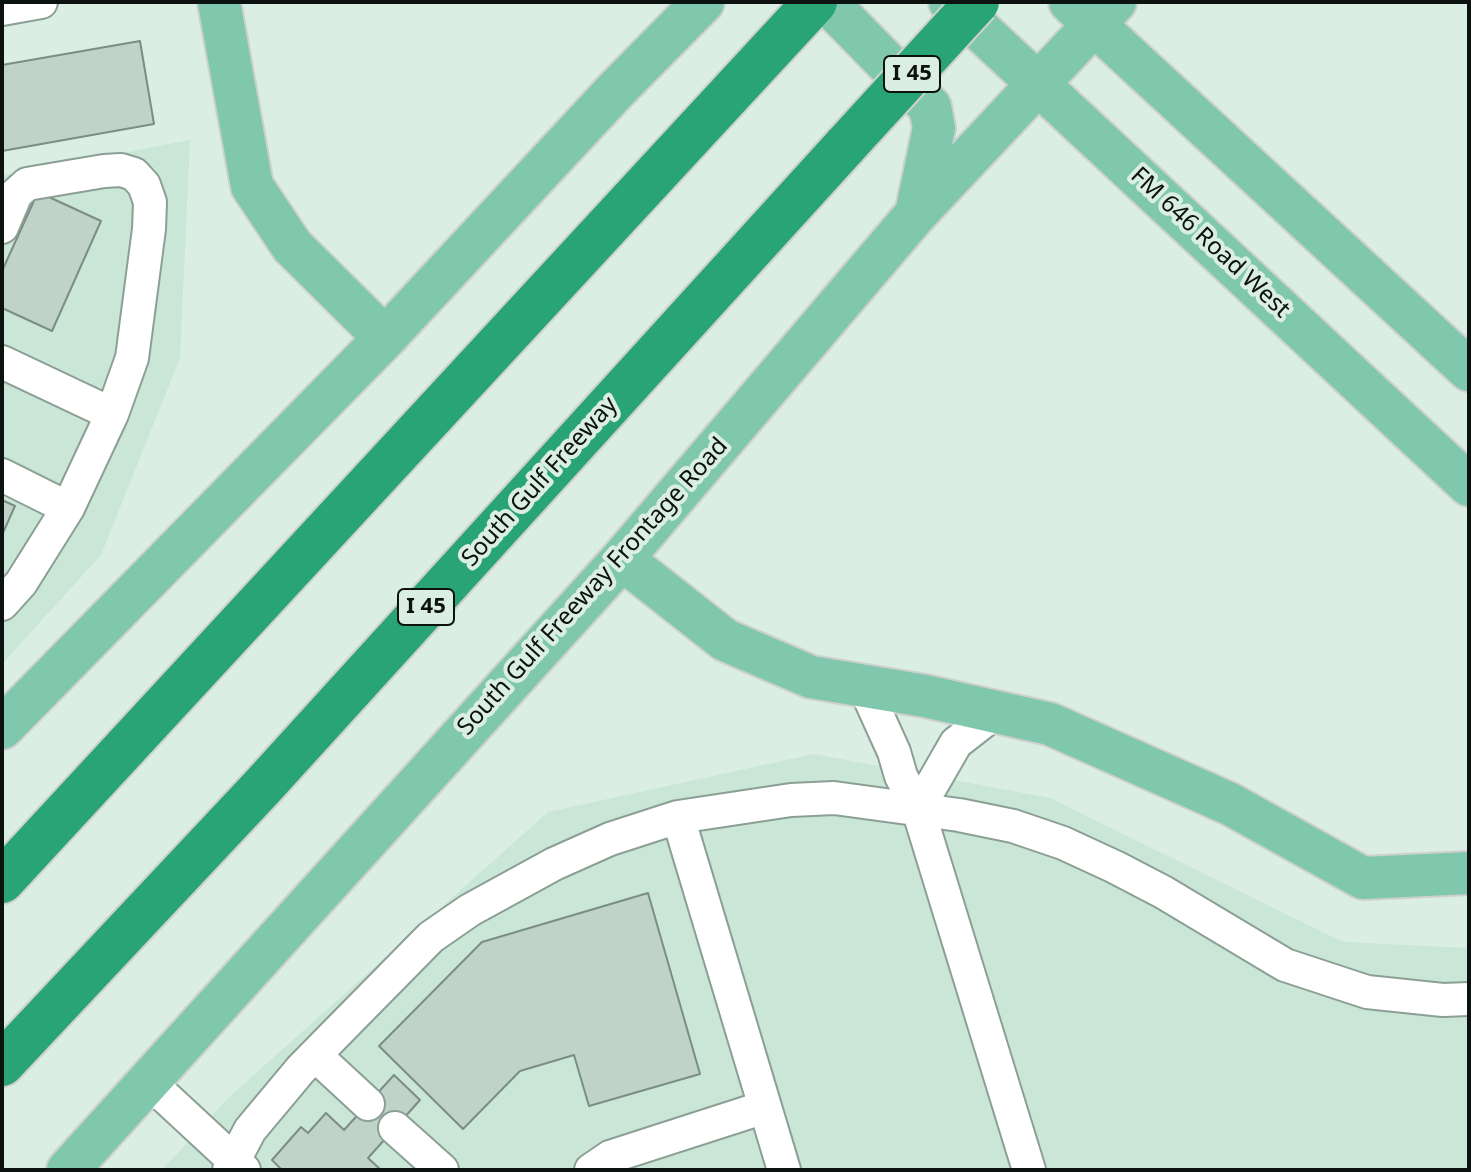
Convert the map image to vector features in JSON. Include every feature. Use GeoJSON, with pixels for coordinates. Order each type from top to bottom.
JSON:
{"type":"FeatureCollection","features":[{"type":"Feature","properties":{"kind":"highway"},"geometry":{"type":"LineString","coordinates":[[2,881],[21,847],[815,2]]}},
{"type":"Feature","properties":{"kind":"highway","name":"South Gulf Freeway"},"geometry":{"type":"LineString","coordinates":[[2,1064],[264,785],[977,2]]}},
{"type":"Feature","properties":{"kind":"highway"},"geometry":{"type":"LineString","coordinates":[[2,1083],[78,984]]}},
{"type":"Feature","properties":{"kind":"main road"},"geometry":{"type":"LineString","coordinates":[[219,2],[252,186],[292,246],[385,338]]}},
{"type":"Feature","properties":{"kind":"main road"},"geometry":{"type":"LineString","coordinates":[[2,728],[385,338],[616,90],[703,2]]}},
{"type":"Feature","properties":{"kind":"main road"},"geometry":{"type":"LineString","coordinates":[[827,2],[930,107],[934,128],[915,215]]}},
{"type":"Feature","properties":{"kind":"main road","name":"FM 646 Road West"},"geometry":{"type":"LineString","coordinates":[[950,2],[1469,485]]}},
{"type":"Feature","properties":{"kind":"main road"},"geometry":{"type":"LineString","coordinates":[[1092,9],[1469,370]]}},
{"type":"Feature","properties":{"kind":"main road","name":"South Gulf Freeway Frontage Road"},"geometry":{"type":"LineString","coordinates":[[68,1170],[622,559],[915,215],[1038,83],[1092,9]]}},
{"type":"Feature","properties":{"kind":"main road"},"geometry":{"type":"LineString","coordinates":[[622,559],[725,640],[811,677],[925,696],[1050,724],[1230,804],[1363,878],[1469,873]]}},
{"type":"Feature","properties":{"kind":"lane"},"geometry":{"type":"LineString","coordinates":[[2,9],[41,2]]}},
{"type":"Feature","properties":{"kind":"lane"},"geometry":{"type":"LineString","coordinates":[[2,227],[16,194],[27,184],[121,170],[134,174],[144,185],[150,202],[132,358],[112,414],[68,508],[21,583],[2,604]]}},
{"type":"Feature","properties":{"kind":"lane"},"geometry":{"type":"LineString","coordinates":[[2,362],[112,414]]}},
{"type":"Feature","properties":{"kind":"lane"},"geometry":{"type":"LineString","coordinates":[[2,475],[68,508]]}},
{"type":"Feature","properties":{"kind":"lane"},"geometry":{"type":"LineString","coordinates":[[865,688],[918,809],[1029,1170]]}},
{"type":"Feature","properties":{"kind":"lane"},"geometry":{"type":"LineString","coordinates":[[918,809],[956,743],[988,718],[1003,713]]}},
{"type":"Feature","properties":{"kind":"lane"},"geometry":{"type":"LineString","coordinates":[[148,1081],[236,1167],[250,1130],[315,1055],[431,937],[470,910],[516,883],[596,845],[678,817],[791,800],[834,798],[1013,826],[1063,843],[1163,892],[1285,965],[1367,992],[1443,1000],[1469,999]]}},
{"type":"Feature","properties":{"kind":"lane"},"geometry":{"type":"LineString","coordinates":[[678,817],[784,1170]]}},
{"type":"Feature","properties":{"kind":"lane"},"geometry":{"type":"LineString","coordinates":[[315,1055],[368,1104]]}},
{"type":"Feature","properties":{"kind":"lane"},"geometry":{"type":"LineString","coordinates":[[591,1170],[610,1157],[765,1107]]}},
{"type":"Feature","properties":{"kind":"lane"},"geometry":{"type":"LineString","coordinates":[[395,1128],[442,1170]]}},
{"type":"Feature","properties":{"kind":"shaded area"},"geometry":{"type":"Polygon","coordinates":[[[190,140],[180,358],[101,555],[2,664],[2,176],[190,140]]]}},
{"type":"Feature","properties":{"kind":"shaded area"},"geometry":{"type":"Polygon","coordinates":[[[814,754],[1050,798],[1343,942],[1469,948],[1469,1170],[162,1170],[228,1098],[548,812],[814,754]]]}},
{"type":"Feature","properties":{"kind":"building"},"geometry":{"type":"Polygon","coordinates":[[[140,41],[154,124],[2,151],[2,65],[140,41]]]}},
{"type":"Feature","properties":{"kind":"building"},"geometry":{"type":"Polygon","coordinates":[[[38,192],[101,221],[52,331],[2,308],[2,271],[38,192]]]}},
{"type":"Feature","properties":{"kind":"building"},"geometry":{"type":"Polygon","coordinates":[[[2,500],[15,506],[2,535],[2,500]]]}},
{"type":"Feature","properties":{"kind":"building"},"geometry":{"type":"Polygon","coordinates":[[[648,893],[700,1074],[589,1106],[574,1055],[520,1071],[463,1129],[379,1046],[482,942],[648,893]]]}},
{"type":"Feature","properties":{"kind":"building"},"geometry":{"type":"Polygon","coordinates":[[[394,1075],[420,1100],[368,1158],[381,1170],[282,1170],[272,1160],[301,1127],[308,1133],[326,1113],[344,1130],[394,1075]]]}}]}
